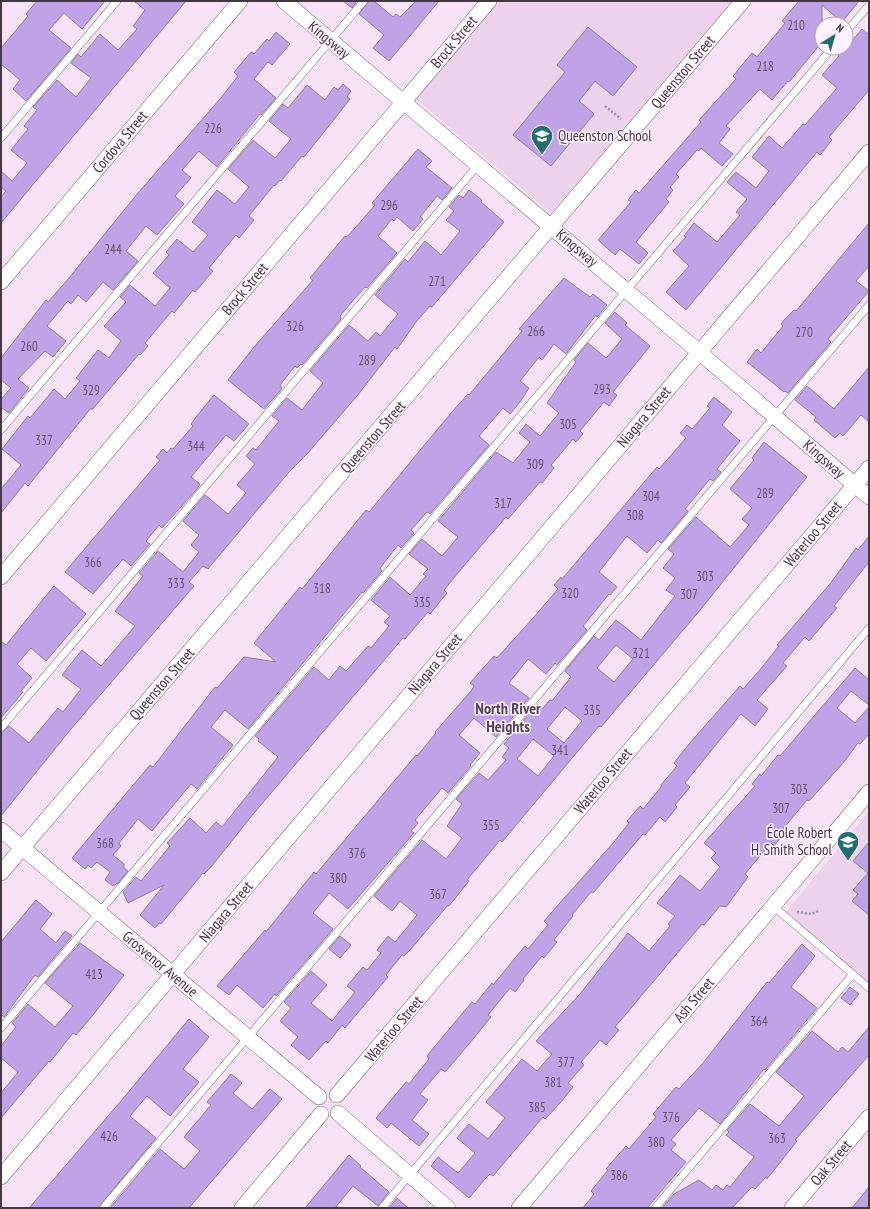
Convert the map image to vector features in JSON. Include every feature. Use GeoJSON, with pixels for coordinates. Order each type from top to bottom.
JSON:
{"type":"FeatureCollection","features":[{"type":"Feature","properties":{"kind":"street","name":"Cordova Street"},"geometry":{"type":"LineString","coordinates":[[1,282],[240,1]]}},
{"type":"Feature","properties":{"kind":"street","name":"Kingsway"},"geometry":{"type":"LineString","coordinates":[[284,1],[869,497]]}},
{"type":"Feature","properties":{"kind":"street","name":"Brock Street"},"geometry":{"type":"LineString","coordinates":[[1,577],[489,1]]}},
{"type":"Feature","properties":{"kind":"street","name":"Queenston Street"},"geometry":{"type":"LineString","coordinates":[[1,873],[743,1]]}},
{"type":"Feature","properties":{"kind":"street","name":"Niagara Street"},"geometry":{"type":"LineString","coordinates":[[1,1177],[869,152]]}},
{"type":"Feature","properties":{"kind":"street","name":"Waterloo Street"},"geometry":{"type":"LineString","coordinates":[[337,1095],[869,468]]}},
{"type":"Feature","properties":{"kind":"street","name":"Ash Street"},"geometry":{"type":"LineString","coordinates":[[518,1208],[869,792]]}},
{"type":"Feature","properties":{"kind":"street","name":"Grosvenor Avenue"},"geometry":{"type":"LineString","coordinates":[[1,830],[319,1097]]}},
{"type":"Feature","properties":{"kind":"street"},"geometry":{"type":"LineString","coordinates":[[330,1092],[337,1095],[341,1102],[338,1113],[328,1117],[321,1114],[317,1108],[319,1097],[330,1092]]}},
{"type":"Feature","properties":{"kind":"street"},"geometry":{"type":"LineString","coordinates":[[338,1113],[448,1208]]}},
{"type":"Feature","properties":{"kind":"street"},"geometry":{"type":"LineString","coordinates":[[242,1208],[321,1114]]}},
{"type":"Feature","properties":{"kind":"street","name":"Oak Street"},"geometry":{"type":"LineString","coordinates":[[792,1208],[869,1117]]}},
{"type":"Feature","properties":{"kind":"lane"},"geometry":{"type":"LineString","coordinates":[[1,138],[117,1]]}},
{"type":"Feature","properties":{"kind":"lane"},"geometry":{"type":"LineString","coordinates":[[1,430],[364,1]]}},
{"type":"Feature","properties":{"kind":"lane"},"geometry":{"type":"LineString","coordinates":[[854,23],[869,5]]}},
{"type":"Feature","properties":{"kind":"lane"},"geometry":{"type":"LineString","coordinates":[[1,1028],[825,56]]}},
{"type":"Feature","properties":{"kind":"lane"},"geometry":{"type":"LineString","coordinates":[[1,728],[478,165]]}},
{"type":"Feature","properties":{"kind":"lane"},"geometry":{"type":"LineString","coordinates":[[103,1208],[869,305]]}},
{"type":"Feature","properties":{"kind":"lane"},"geometry":{"type":"LineString","coordinates":[[382,1208],[869,628]]}},
{"type":"Feature","properties":{"kind":"lane"},"geometry":{"type":"LineString","coordinates":[[773,906],[869,988]]}},
{"type":"Feature","properties":{"kind":"lane"},"geometry":{"type":"LineString","coordinates":[[654,1208],[853,974]]}},
{"type":"Feature","properties":{"kind":"path"},"geometry":{"type":"LineString","coordinates":[[605,106],[620,119]]}},
{"type":"Feature","properties":{"kind":"path"},"geometry":{"type":"LineString","coordinates":[[794,912],[812,914],[818,911]]}},
{"type":"Feature","properties":{"kind":"shaded area","name":"Queenston School"},"geometry":{"type":"Polygon","coordinates":[[[497,1],[737,1],[551,213],[416,99],[497,1]]]}},
{"type":"Feature","properties":{"kind":"shaded area","name":"École Robert H. Smith School"},"geometry":{"type":"Polygon","coordinates":[[[869,811],[869,984],[785,913],[869,811]]]}},
{"type":"Feature","properties":{"kind":"building"},"geometry":{"type":"Polygon","coordinates":[[[37,1],[105,1],[82,29],[64,13],[49,30],[71,48],[26,101],[13,89],[20,80],[1,64],[1,48],[28,16],[26,14],[37,1]]]}},
{"type":"Feature","properties":{"kind":"building"},"geometry":{"type":"Polygon","coordinates":[[[134,1],[186,1],[1,223],[1,197],[6,191],[1,187],[1,171],[12,181],[27,163],[11,150],[28,129],[24,126],[37,110],[33,107],[57,80],[76,97],[91,78],[71,63],[78,54],[81,57],[100,34],[118,50],[137,29],[133,26],[145,10],[134,1]]]}},
{"type":"Feature","properties":{"kind":"building"},"geometry":{"type":"Polygon","coordinates":[[[343,1],[357,1],[352,8],[343,1]]]}},
{"type":"Feature","properties":{"kind":"building"},"geometry":{"type":"Polygon","coordinates":[[[369,1],[374,1],[393,17],[396,14],[400,17],[416,1],[439,1],[389,61],[373,48],[384,35],[359,14],[369,1]]]}},
{"type":"Feature","properties":{"kind":"building"},"geometry":{"type":"Polygon","coordinates":[[[799,1],[859,1],[847,16],[835,16],[822,5],[822,16],[814,16],[814,52],[772,100],[760,89],[726,126],[730,129],[719,143],[733,154],[722,166],[701,148],[699,151],[697,150],[676,174],[679,177],[670,187],[673,190],[666,199],[669,202],[636,242],[648,253],[639,264],[620,249],[615,255],[598,240],[631,202],[628,200],[636,190],[639,193],[701,122],[699,120],[736,79],[733,76],[752,53],[757,57],[785,23],[782,21],[799,1]]]}},
{"type":"Feature","properties":{"kind":"building"},"geometry":{"type":"Polygon","coordinates":[[[588,27],[637,67],[613,96],[595,81],[579,101],[594,114],[551,166],[513,135],[565,72],[557,65],[588,27]]]}},
{"type":"Feature","properties":{"kind":"building"},"geometry":{"type":"Polygon","coordinates":[[[862,29],[869,35],[869,90],[829,137],[832,140],[820,155],[817,152],[686,310],[666,292],[689,266],[673,251],[686,237],[684,236],[694,223],[717,242],[740,215],[736,212],[747,199],[727,182],[736,172],[756,188],[769,171],[752,157],[769,136],[782,148],[803,124],[805,125],[837,88],[822,75],[839,56],[854,56],[854,38],[862,29]]]}},
{"type":"Feature","properties":{"kind":"building"},"geometry":{"type":"Polygon","coordinates":[[[276,32],[290,44],[272,65],[268,62],[254,79],[276,98],[261,115],[260,114],[217,167],[199,151],[182,170],[191,178],[175,196],[184,204],[157,235],[146,226],[126,251],[138,261],[113,290],[103,282],[86,302],[78,295],[71,304],[68,301],[47,326],[66,341],[53,357],[45,351],[18,379],[29,388],[9,413],[1,407],[1,399],[11,388],[1,380],[1,358],[46,300],[48,302],[69,278],[138,193],[220,99],[238,76],[234,72],[251,52],[254,54],[267,39],[269,41],[276,32]]]}},
{"type":"Feature","properties":{"kind":"building"},"geometry":{"type":"Polygon","coordinates":[[[343,84],[351,91],[347,97],[350,99],[304,157],[302,156],[281,181],[280,180],[275,186],[274,185],[249,216],[254,220],[239,238],[236,235],[209,268],[213,271],[195,292],[193,290],[174,313],[172,311],[145,343],[148,346],[140,355],[139,354],[92,410],[91,408],[28,486],[25,483],[1,513],[1,489],[21,465],[2,449],[28,416],[30,418],[54,389],[65,399],[80,381],[76,378],[98,350],[109,358],[121,341],[104,326],[126,302],[120,297],[130,285],[155,306],[170,288],[153,273],[169,255],[166,252],[177,239],[193,252],[208,235],[192,222],[217,190],[235,204],[249,187],[228,169],[253,140],[275,158],[291,139],[269,121],[283,104],[288,108],[307,85],[325,100],[334,87],[338,90],[343,84]]]}},
{"type":"Feature","properties":{"kind":"building"},"geometry":{"type":"Polygon","coordinates":[[[418,149],[432,161],[426,167],[452,188],[442,200],[437,196],[420,217],[423,219],[413,231],[397,217],[394,221],[392,219],[378,236],[397,253],[367,288],[365,287],[340,316],[341,319],[302,365],[301,364],[297,368],[295,366],[280,385],[282,388],[280,391],[264,409],[228,380],[254,347],[313,280],[310,278],[344,237],[348,236],[375,205],[372,203],[418,149]]]}},
{"type":"Feature","properties":{"kind":"building"},"geometry":{"type":"Polygon","coordinates":[[[469,190],[482,200],[481,202],[504,222],[432,307],[430,306],[416,322],[397,349],[395,347],[357,396],[307,454],[289,472],[208,569],[203,566],[189,582],[194,586],[71,729],[1,816],[1,733],[9,726],[29,743],[58,708],[63,712],[81,689],[62,675],[82,650],[101,666],[135,626],[115,611],[143,576],[139,573],[158,551],[183,572],[199,552],[191,545],[199,535],[183,521],[205,495],[228,514],[246,493],[237,485],[255,464],[246,456],[253,448],[256,450],[279,421],[272,416],[287,398],[302,410],[323,383],[310,371],[349,325],[368,341],[376,332],[380,336],[398,314],[375,295],[405,259],[408,262],[425,241],[441,255],[460,231],[446,220],[454,211],[449,207],[459,195],[463,198],[469,190]]]}},
{"type":"Feature","properties":{"kind":"building"},"geometry":{"type":"Polygon","coordinates":[[[869,223],[869,266],[856,281],[869,291],[828,339],[831,342],[788,393],[785,391],[784,392],[747,362],[757,349],[761,353],[783,326],[781,324],[784,320],[794,310],[796,311],[869,223]]]}},
{"type":"Feature","properties":{"kind":"building"},"geometry":{"type":"Polygon","coordinates":[[[564,278],[590,297],[593,294],[607,305],[597,317],[596,315],[566,354],[554,344],[542,360],[539,357],[520,381],[529,388],[520,402],[510,414],[503,408],[479,436],[489,445],[430,514],[427,512],[411,530],[414,533],[401,548],[398,545],[380,568],[382,571],[363,593],[362,592],[248,729],[225,710],[211,727],[233,745],[197,789],[191,784],[152,831],[138,819],[119,843],[121,846],[113,855],[124,864],[124,868],[128,871],[118,883],[113,886],[105,880],[110,872],[97,862],[91,868],[88,865],[85,869],[72,858],[150,765],[153,767],[215,687],[217,688],[244,657],[276,662],[254,643],[300,587],[302,589],[366,510],[369,512],[451,413],[468,394],[469,395],[522,331],[519,329],[564,278]]]}},
{"type":"Feature","properties":{"kind":"building"},"geometry":{"type":"Polygon","coordinates":[[[615,312],[627,323],[625,325],[650,346],[613,392],[617,395],[609,406],[604,402],[580,431],[583,434],[576,442],[573,439],[551,465],[554,468],[542,483],[540,482],[508,519],[506,517],[444,590],[447,593],[430,614],[428,612],[405,639],[403,638],[254,813],[211,867],[204,874],[203,873],[161,924],[159,923],[155,928],[140,915],[164,885],[128,903],[123,892],[136,877],[141,881],[170,846],[167,843],[190,818],[206,833],[216,822],[222,827],[278,757],[258,741],[259,739],[255,736],[314,667],[329,680],[340,666],[346,671],[368,646],[371,648],[389,626],[384,622],[390,616],[371,600],[390,577],[410,595],[426,576],[423,574],[428,569],[409,554],[422,539],[442,556],[458,537],[438,521],[496,452],[513,463],[530,442],[519,433],[526,424],[540,436],[559,413],[547,403],[576,362],[574,360],[588,343],[606,358],[608,356],[622,339],[605,323],[615,312]]]}},
{"type":"Feature","properties":{"kind":"building"},"geometry":{"type":"Polygon","coordinates":[[[869,367],[869,422],[861,415],[843,436],[840,433],[835,438],[814,420],[816,417],[795,400],[807,386],[834,409],[869,367]]]}},
{"type":"Feature","properties":{"kind":"building"},"geometry":{"type":"Polygon","coordinates":[[[214,395],[249,424],[234,441],[226,435],[191,477],[200,484],[197,489],[162,528],[159,525],[146,541],[150,544],[131,566],[123,559],[93,594],[65,572],[160,460],[156,457],[163,449],[167,453],[171,448],[173,449],[193,426],[191,424],[214,395]]]}},
{"type":"Feature","properties":{"kind":"building"},"geometry":{"type":"Polygon","coordinates":[[[714,397],[732,412],[722,425],[740,441],[717,469],[721,472],[713,481],[710,479],[685,509],[688,511],[661,543],[658,540],[647,553],[627,536],[599,572],[617,587],[610,595],[609,594],[583,626],[587,630],[557,665],[555,663],[546,674],[528,659],[509,683],[529,698],[496,737],[474,718],[459,735],[480,753],[470,765],[471,766],[448,793],[442,788],[415,820],[418,823],[411,831],[414,833],[348,909],[329,893],[313,913],[333,929],[276,996],[275,994],[263,1008],[237,985],[229,995],[217,986],[265,930],[266,932],[314,872],[316,874],[416,755],[417,756],[436,733],[435,732],[471,691],[474,686],[470,683],[494,656],[497,658],[534,617],[558,589],[554,585],[561,577],[562,579],[657,467],[659,469],[686,438],[680,433],[687,425],[692,429],[710,408],[707,406],[714,397]]]}},
{"type":"Feature","properties":{"kind":"building"},"geometry":{"type":"Polygon","coordinates":[[[764,442],[807,477],[701,609],[601,727],[599,726],[502,842],[500,840],[467,880],[469,881],[449,906],[448,905],[411,949],[404,956],[402,955],[386,975],[388,977],[345,1028],[342,1025],[328,1043],[326,1041],[309,1060],[291,1045],[298,1037],[280,1021],[291,1008],[284,1002],[311,971],[327,985],[311,1003],[332,1021],[355,992],[347,986],[363,967],[367,970],[381,953],[377,950],[388,936],[395,942],[417,915],[400,901],[392,911],[374,896],[422,840],[446,859],[462,838],[447,826],[462,804],[456,799],[479,773],[488,780],[506,760],[502,757],[509,748],[504,744],[537,704],[542,709],[550,700],[552,701],[571,677],[565,671],[594,636],[599,640],[616,620],[641,640],[675,596],[666,590],[675,578],[663,568],[674,554],[668,549],[696,517],[730,547],[749,525],[742,519],[752,508],[730,489],[754,460],[752,458],[764,442]],[[616,645],[597,668],[614,682],[633,659],[616,645]],[[565,707],[547,729],[564,743],[582,721],[565,707]],[[533,739],[517,759],[538,776],[554,756],[533,739]]]}},
{"type":"Feature","properties":{"kind":"building"},"geometry":{"type":"Polygon","coordinates":[[[869,536],[869,562],[834,606],[837,608],[809,641],[805,637],[783,663],[787,666],[757,700],[768,709],[755,726],[741,714],[685,783],[690,787],[675,805],[677,807],[665,822],[660,817],[645,835],[643,834],[593,893],[591,892],[572,915],[573,916],[554,940],[557,942],[544,958],[542,956],[523,979],[524,980],[515,992],[510,988],[488,1015],[491,1017],[464,1050],[445,1072],[441,1069],[420,1094],[428,1100],[412,1120],[429,1134],[419,1146],[391,1123],[387,1128],[376,1118],[406,1082],[409,1084],[429,1059],[427,1056],[472,1002],[475,1004],[492,983],[493,985],[525,946],[528,949],[548,925],[544,921],[614,842],[629,823],[627,821],[640,806],[643,809],[662,786],[661,785],[677,766],[674,763],[689,744],[740,686],[743,689],[759,671],[779,646],[777,645],[830,584],[856,548],[858,550],[869,536]]]}},
{"type":"Feature","properties":{"kind":"building"},"geometry":{"type":"Polygon","coordinates":[[[54,586],[86,614],[46,661],[31,648],[17,664],[32,678],[21,691],[23,692],[1,718],[1,641],[6,645],[54,586]]]}},
{"type":"Feature","properties":{"kind":"building"},"geometry":{"type":"Polygon","coordinates":[[[855,668],[869,680],[869,705],[851,691],[837,708],[855,723],[869,707],[869,734],[860,744],[858,743],[844,762],[809,801],[807,800],[783,829],[786,831],[774,846],[771,843],[745,874],[748,877],[726,907],[720,906],[704,925],[702,924],[615,1027],[619,1030],[606,1045],[600,1040],[581,1062],[584,1065],[568,1083],[573,1087],[561,1102],[545,1119],[543,1117],[493,1176],[490,1174],[469,1198],[431,1166],[438,1157],[458,1173],[475,1153],[457,1138],[469,1124],[488,1139],[505,1118],[486,1102],[522,1059],[537,1071],[552,1054],[536,1041],[580,994],[628,933],[649,951],[670,926],[668,924],[675,916],[657,903],[680,875],[700,891],[720,867],[711,858],[716,853],[704,843],[755,786],[752,784],[760,774],[761,776],[778,755],[780,756],[855,668]]]}},
{"type":"Feature","properties":{"kind":"building"},"geometry":{"type":"Polygon","coordinates":[[[869,842],[869,915],[852,901],[858,894],[853,890],[868,873],[853,861],[869,842]]]}},
{"type":"Feature","properties":{"kind":"building"},"geometry":{"type":"Polygon","coordinates":[[[36,900],[52,914],[40,929],[56,943],[65,931],[72,936],[38,977],[35,975],[4,1017],[1,1014],[1,942],[36,900]]]}},
{"type":"Feature","properties":{"kind":"building"},"geometry":{"type":"Polygon","coordinates":[[[340,936],[351,945],[340,958],[329,949],[340,936]]]}},
{"type":"Feature","properties":{"kind":"building"},"geometry":{"type":"Polygon","coordinates":[[[80,943],[124,975],[76,1035],[73,1033],[1,1118],[1,1093],[18,1072],[1,1058],[1,1046],[16,1027],[12,1023],[28,1004],[55,1027],[73,1006],[45,983],[80,943]]]}},
{"type":"Feature","properties":{"kind":"building"},"geometry":{"type":"Polygon","coordinates":[[[802,944],[815,956],[791,987],[817,1008],[765,1070],[764,1069],[720,1124],[699,1108],[671,1140],[676,1144],[671,1150],[686,1162],[647,1208],[583,1208],[594,1194],[591,1191],[608,1170],[606,1169],[626,1146],[629,1149],[656,1117],[653,1114],[676,1087],[679,1089],[703,1063],[767,982],[769,983],[802,944]]]}},
{"type":"Feature","properties":{"kind":"building"},"geometry":{"type":"Polygon","coordinates":[[[850,987],[859,994],[850,1005],[841,998],[850,987]]]}},
{"type":"Feature","properties":{"kind":"building"},"geometry":{"type":"Polygon","coordinates":[[[189,1019],[209,1037],[183,1069],[199,1082],[170,1116],[147,1096],[130,1116],[156,1138],[98,1208],[29,1208],[121,1101],[189,1019]]]}},
{"type":"Feature","properties":{"kind":"building"},"geometry":{"type":"Polygon","coordinates":[[[869,1027],[869,1055],[795,1140],[797,1141],[767,1179],[766,1177],[755,1189],[752,1187],[732,1208],[662,1208],[674,1194],[699,1180],[712,1190],[716,1185],[723,1190],[727,1185],[730,1187],[754,1157],[726,1135],[729,1132],[727,1130],[750,1104],[779,1126],[804,1096],[776,1072],[812,1031],[838,1052],[842,1047],[848,1052],[869,1027]]]}},
{"type":"Feature","properties":{"kind":"building"},"geometry":{"type":"Polygon","coordinates":[[[231,1074],[242,1083],[233,1093],[252,1109],[270,1089],[282,1099],[189,1208],[110,1208],[160,1149],[184,1169],[200,1151],[184,1137],[211,1105],[207,1102],[231,1074]]]}},
{"type":"Feature","properties":{"kind":"building"},"geometry":{"type":"Polygon","coordinates":[[[349,1155],[361,1166],[360,1167],[389,1192],[378,1206],[353,1186],[335,1208],[305,1208],[349,1155]]]}},
{"type":"Feature","properties":{"kind":"building"},"geometry":{"type":"Polygon","coordinates":[[[869,1187],[869,1208],[852,1208],[869,1187]]]}},
{"type":"Feature","properties":{"kind":"building"},"geometry":{"type":"Polygon","coordinates":[[[397,1198],[408,1208],[389,1208],[397,1198]]]}},
{"type":"Feature","properties":{"kind":"place","name":"Queenston School"},"geometry":{"type":"Point","coordinates":[542,156]}},
{"type":"Feature","properties":{"kind":"place","name":"École Robert H. Smith School"},"geometry":{"type":"Point","coordinates":[848,862]}},
{"type":"Feature","properties":{"kind":"district","name":"North River Heights"},"geometry":{"type":"Point","coordinates":[508,717]}}]}
